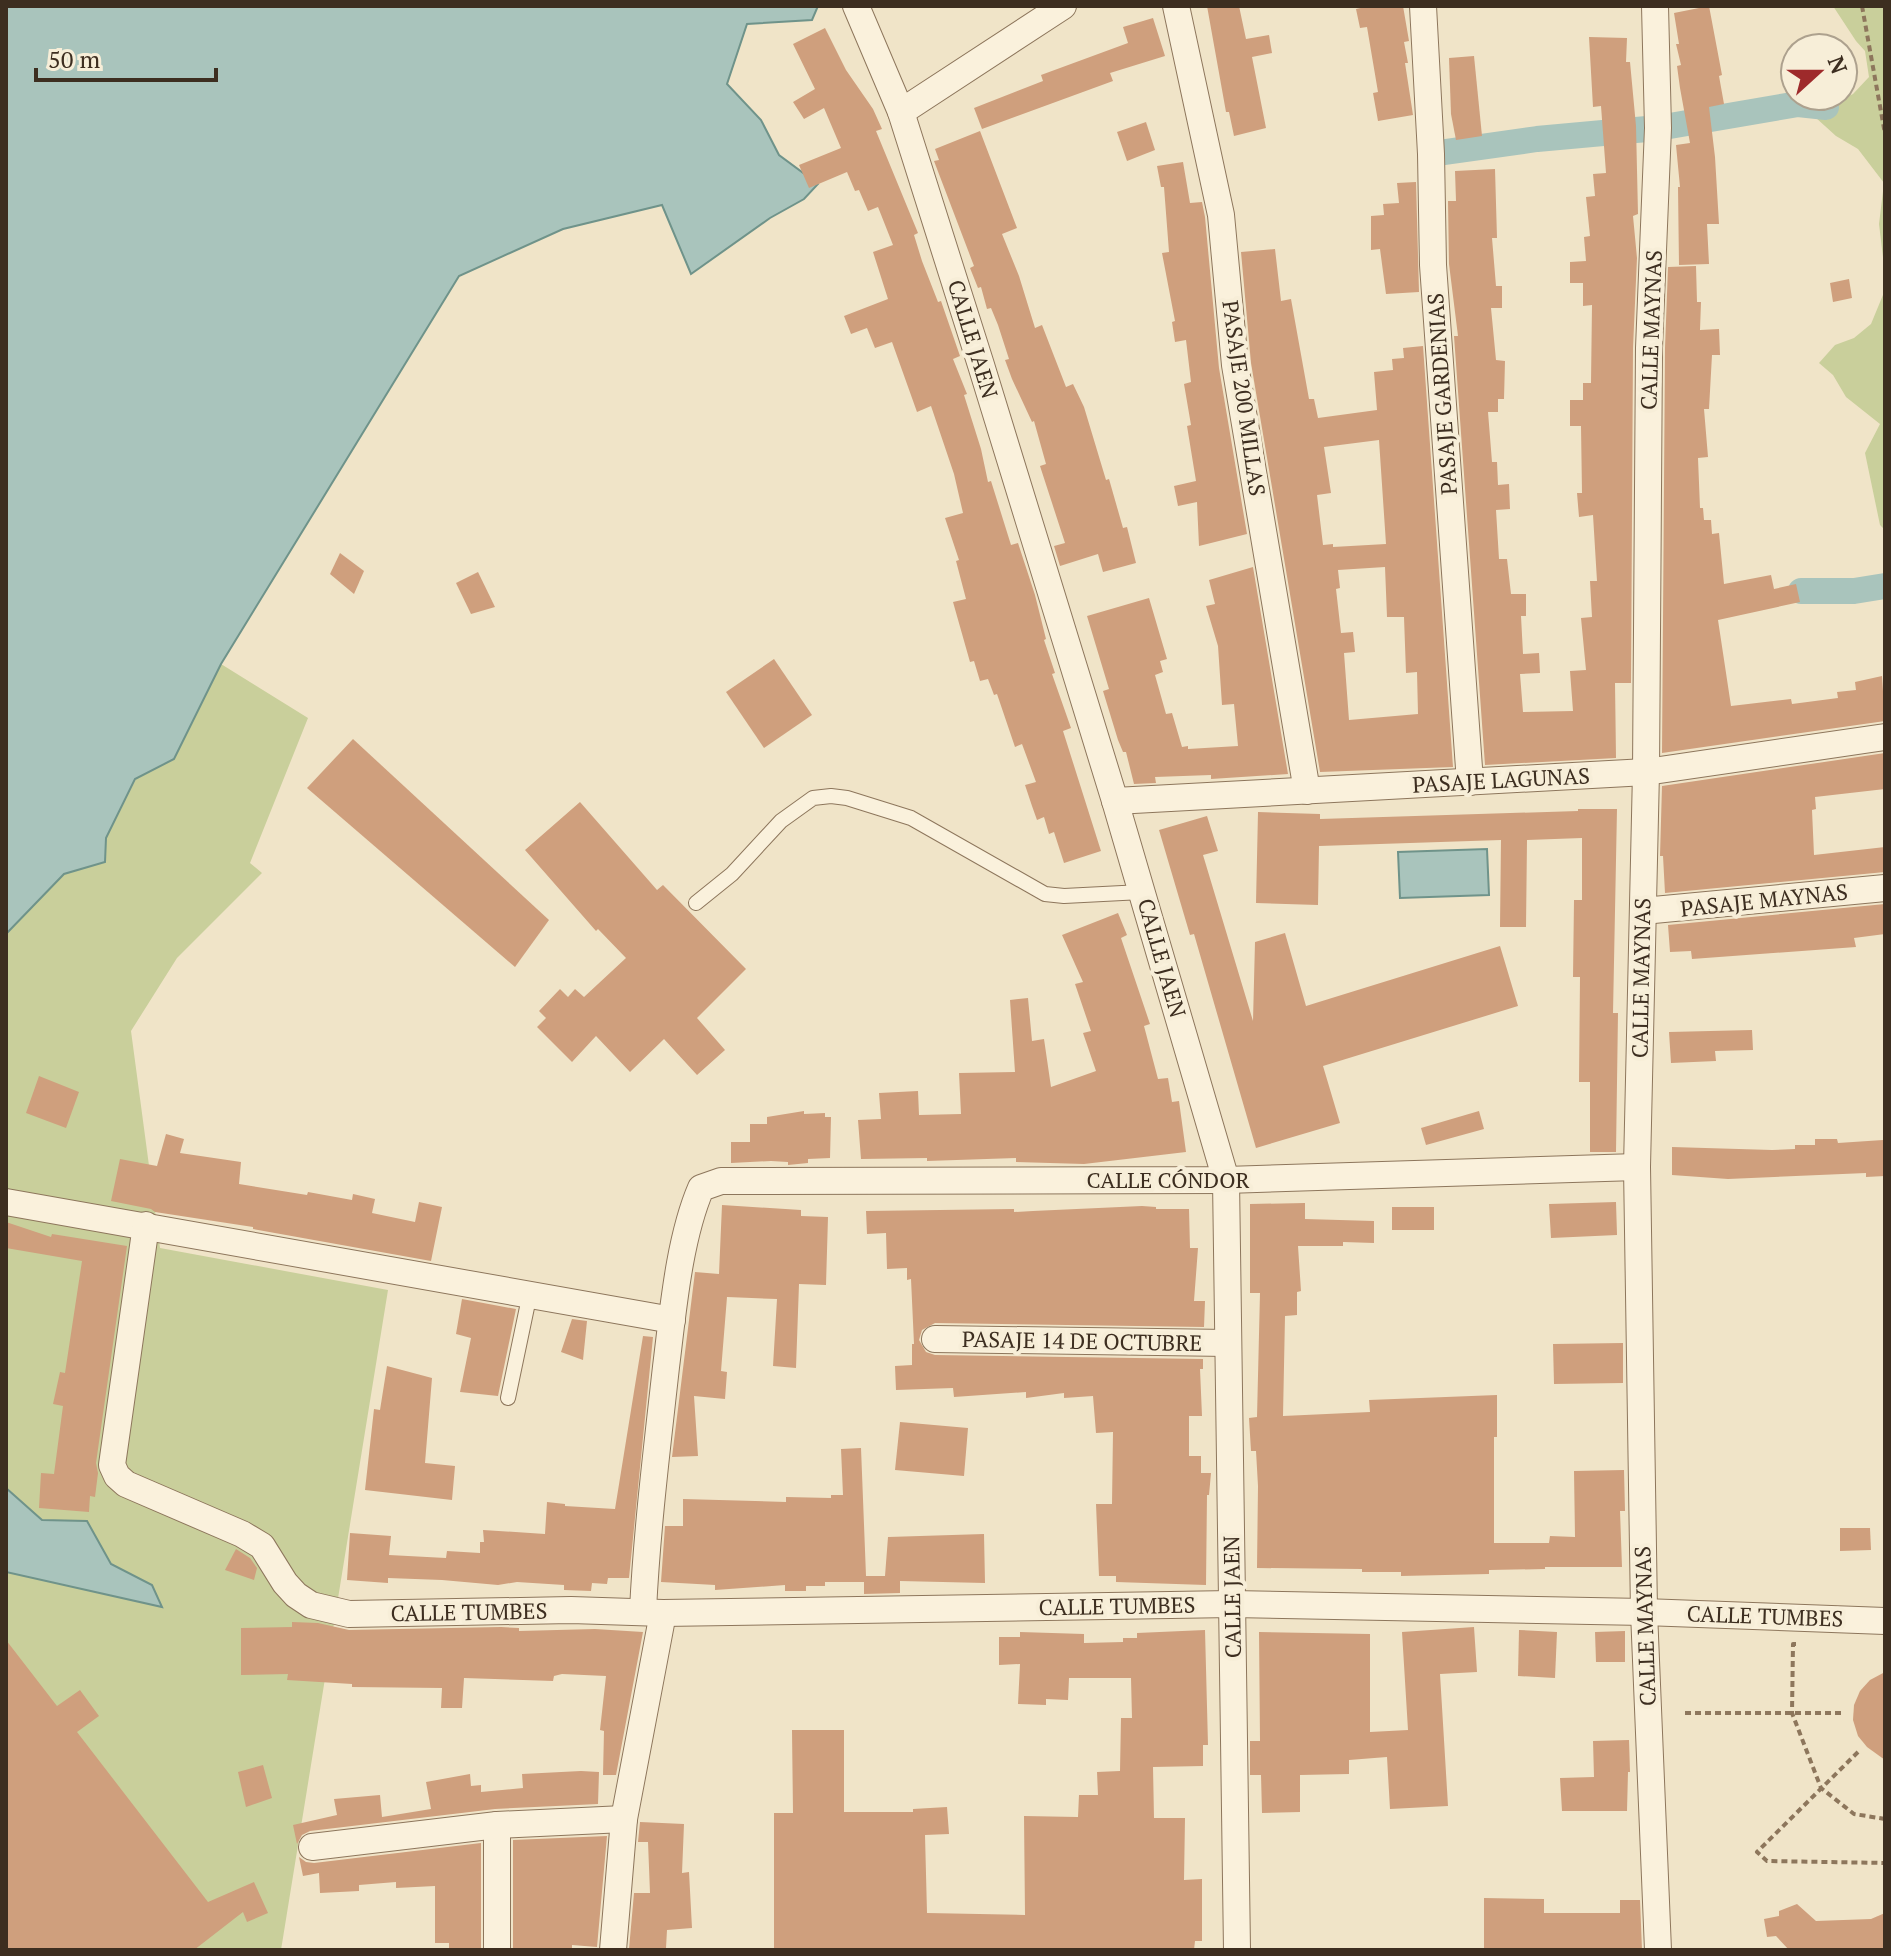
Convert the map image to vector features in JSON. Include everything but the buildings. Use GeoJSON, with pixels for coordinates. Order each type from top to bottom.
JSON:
{"type":"FeatureCollection","features":[{"type":"Feature","properties":{"kind":"street","name":"CALLE JAEN"},"geometry":{"type":"LineString","coordinates":[[856,6],[901,112],[1115,801],[1226,1180],[1237,1950]]}},
{"type":"Feature","properties":{"kind":"street"},"geometry":{"type":"LineString","coordinates":[[901,112],[1063,6]]}},
{"type":"Feature","properties":{"kind":"street","name":"PASAJE 200 MILLAS"},"geometry":{"type":"LineString","coordinates":[[1176,6],[1221,215],[1235,365],[1307,791]]}},
{"type":"Feature","properties":{"kind":"street","name":"PASAJE GARDENIAS"},"geometry":{"type":"LineString","coordinates":[[1423,6],[1433,265],[1470,782]]}},
{"type":"Feature","properties":{"kind":"street","name":"CALLE MAYNAS"},"geometry":{"type":"LineString","coordinates":[[1655,6],[1658,128],[1649,348],[1646,772],[1637,1167],[1644,1612],[1658,1950]]}},
{"type":"Feature","properties":{"kind":"street","name":"PASAJE LAGUNAS"},"geometry":{"type":"LineString","coordinates":[[1115,801],[1646,772],[1885,737]]}},
{"type":"Feature","properties":{"kind":"street","name":"PASAJE MAYNAS"},"geometry":{"type":"LineString","coordinates":[[1643,911],[1885,888]]}},
{"type":"Feature","properties":{"kind":"street","name":"CALLE CÓNDOR"},"geometry":{"type":"LineString","coordinates":[[672,1320],[692,1210],[701,1188],[721,1181],[1226,1180],[1637,1167]]}},
{"type":"Feature","properties":{"kind":"street"},"geometry":{"type":"LineString","coordinates":[[6,1202],[672,1320],[647,1528],[653,1612],[624,1819],[613,1950]]}},
{"type":"Feature","properties":{"kind":"street","name":"CALLE TUMBES"},"geometry":{"type":"LineString","coordinates":[[146,1225],[112,1465],[117,1476],[126,1484],[242,1534],[262,1546],[296,1595],[311,1605],[349,1614],[1232,1604],[1644,1612],[1885,1621]]}},
{"type":"Feature","properties":{"kind":"street","name":"PASAJE 14 DE OCTUBRE"},"geometry":{"type":"LineString","coordinates":[[935,1339],[1228,1343]]}},
{"type":"Feature","properties":{"kind":"street"},"geometry":{"type":"LineString","coordinates":[[312,1847],[497,1825],[624,1819]]}},
{"type":"Feature","properties":{"kind":"street"},"geometry":{"type":"LineString","coordinates":[[497,1825],[497,1950]]}},
{"type":"Feature","properties":{"kind":"lane"},"geometry":{"type":"LineString","coordinates":[[696,903],[732,874],[781,821],[813,798],[831,796],[911,818],[1045,894],[1142,892]]}},
{"type":"Feature","properties":{"kind":"lane"},"geometry":{"type":"LineString","coordinates":[[508,1398],[530,1293]]}},
{"type":"Feature","properties":{"kind":"path"},"geometry":{"type":"LineString","coordinates":[[1862,6],[1885,134]]}},
{"type":"Feature","properties":{"kind":"path"},"geometry":{"type":"LineString","coordinates":[[1808,1644],[1793,1644],[1792,1713],[1821,1788],[1854,1814],[1885,1819]]}},
{"type":"Feature","properties":{"kind":"path"},"geometry":{"type":"LineString","coordinates":[[1685,1713],[1844,1713]]}},
{"type":"Feature","properties":{"kind":"path"},"geometry":{"type":"LineString","coordinates":[[1858,1752],[1757,1852],[1767,1861],[1885,1863]]}},
{"type":"Feature","properties":{"kind":"green space"},"geometry":{"type":"Polygon","coordinates":[[[1833,6],[1885,6],[1885,274],[1879,224],[1884,183],[1858,149],[1836,136],[1815,117],[1820,112],[1859,112],[1859,88],[1869,77],[1865,51],[1859,44],[1859,32],[1850,32],[1833,6]]]}},
{"type":"Feature","properties":{"kind":"green space"},"geometry":{"type":"Polygon","coordinates":[[[1885,290],[1885,530],[1880,525],[1865,453],[1880,424],[1846,397],[1833,375],[1819,363],[1835,345],[1854,338],[1871,324],[1885,290]]]}},
{"type":"Feature","properties":{"kind":"green space"},"geometry":{"type":"Polygon","coordinates":[[[221,664],[308,718],[250,863],[262,873],[177,958],[131,1031],[160,1248],[388,1290],[281,1950],[6,1950],[6,1572],[161,1606],[151,1585],[111,1564],[87,1521],[42,1520],[6,1488],[6,934],[64,874],[105,862],[106,838],[136,779],[174,759],[221,664]]]}},
{"type":"Feature","properties":{"kind":"water"},"geometry":{"type":"Polygon","coordinates":[[[6,6],[818,6],[812,20],[747,24],[727,84],[761,120],[779,155],[818,184],[804,199],[770,218],[691,274],[662,205],[563,229],[459,276],[221,664],[174,759],[135,779],[106,838],[105,862],[64,874],[6,934],[6,6]]]}},
{"type":"Feature","properties":{"kind":"water"},"geometry":{"type":"Polygon","coordinates":[[[1487,849],[1489,895],[1400,898],[1398,852],[1487,849]]]}},
{"type":"Feature","properties":{"kind":"water"},"geometry":{"type":"Polygon","coordinates":[[[6,1488],[42,1520],[87,1521],[111,1564],[152,1585],[162,1607],[6,1572],[6,1488]]]}},
{"type":"Feature","properties":{"kind":"waterway"},"geometry":{"type":"LineString","coordinates":[[1431,154],[1537,139],[1658,128],[1779,107]]}},
{"type":"Feature","properties":{"kind":"waterway"},"geometry":{"type":"LineString","coordinates":[[1801,591],[1854,591],[1885,586]]}}]}
